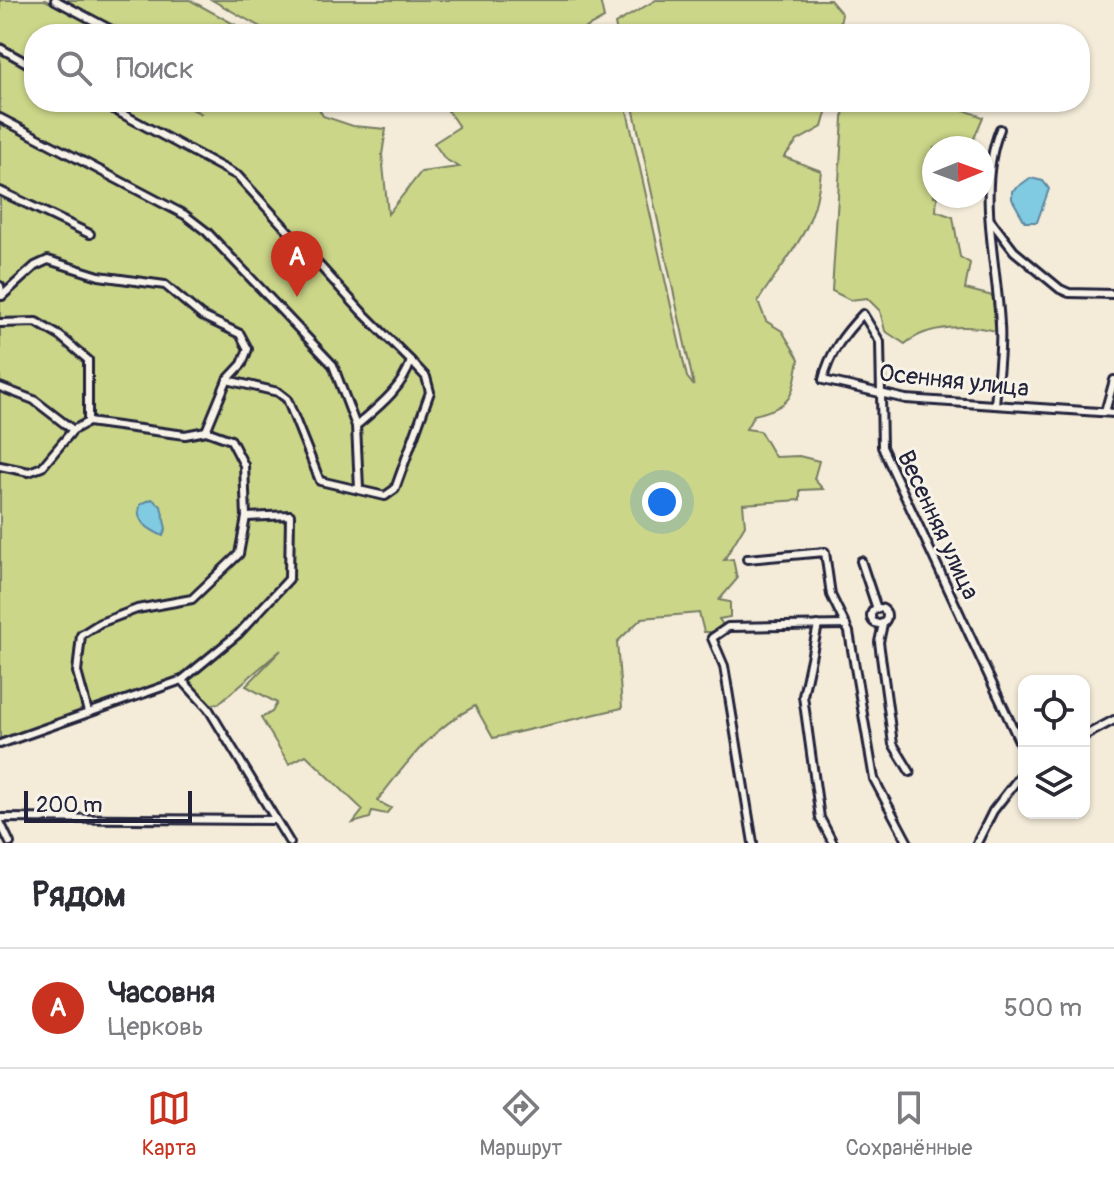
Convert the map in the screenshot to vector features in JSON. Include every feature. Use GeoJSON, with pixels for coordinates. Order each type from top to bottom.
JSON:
{"type":"FeatureCollection","features":[{"type":"Feature","properties":{"kind":"street"},"geometry":{"type":"LineString","coordinates":[[55,0],[100,24]]}},
{"type":"Feature","properties":{"kind":"street"},"geometry":{"type":"LineString","coordinates":[[0,48],[24,61]]}},
{"type":"Feature","properties":{"kind":"street"},"geometry":{"type":"LineString","coordinates":[[119,112],[238,176],[426,377],[430,392],[395,489],[385,496],[359,488],[326,484],[315,476],[307,441],[287,399],[278,392],[227,380]]}},
{"type":"Feature","properties":{"kind":"street"},"geometry":{"type":"LineString","coordinates":[[0,118],[185,215],[207,232],[333,365],[356,426],[359,488]]}},
{"type":"Feature","properties":{"kind":"street"},"geometry":{"type":"LineString","coordinates":[[995,405],[1001,328],[991,221],[990,153],[1000,129]]}},
{"type":"Feature","properties":{"kind":"street"},"geometry":{"type":"LineString","coordinates":[[0,191],[90,234]]}},
{"type":"Feature","properties":{"kind":"street"},"geometry":{"type":"LineString","coordinates":[[991,221],[1014,251],[1060,289],[1069,293],[1114,294]]}},
{"type":"Feature","properties":{"kind":"street"},"geometry":{"type":"LineString","coordinates":[[1,297],[35,266],[48,260],[99,276],[165,285],[202,316],[246,340],[248,349],[242,364],[227,380],[206,431]]}},
{"type":"Feature","properties":{"kind":"street"},"geometry":{"type":"LineString","coordinates":[[0,286],[1,297]]}},
{"type":"Feature","properties":{"kind":"street","name":"Осенняя улица"},"geometry":{"type":"LineString","coordinates":[[863,314],[844,333],[826,365],[823,380],[881,394],[1114,413]]}},
{"type":"Feature","properties":{"kind":"street","name":"Весенняя улица"},"geometry":{"type":"LineString","coordinates":[[863,314],[880,342],[882,447],[1018,739]]}},
{"type":"Feature","properties":{"kind":"street"},"geometry":{"type":"LineString","coordinates":[[0,323],[36,322],[60,336],[88,360],[88,422]]}},
{"type":"Feature","properties":{"kind":"street"},"geometry":{"type":"LineString","coordinates":[[356,426],[395,391],[406,376],[411,361]]}},
{"type":"Feature","properties":{"kind":"street"},"geometry":{"type":"LineString","coordinates":[[1105,412],[1114,380]]}},
{"type":"Feature","properties":{"kind":"street"},"geometry":{"type":"LineString","coordinates":[[0,387],[34,400],[73,430]]}},
{"type":"Feature","properties":{"kind":"street"},"geometry":{"type":"LineString","coordinates":[[0,466],[29,472],[42,467],[73,430],[88,422],[140,426],[185,435],[206,431],[231,440],[244,465],[246,517],[239,554],[192,599],[137,609],[85,630],[77,672],[88,712]]}},
{"type":"Feature","properties":{"kind":"street"},"geometry":{"type":"LineString","coordinates":[[0,744],[182,680],[239,633],[289,579],[290,515],[246,517]]}},
{"type":"Feature","properties":{"kind":"street"},"geometry":{"type":"LineString","coordinates":[[747,559],[825,552],[831,595],[846,625],[874,779],[908,843]]}},
{"type":"Feature","properties":{"kind":"street"},"geometry":{"type":"LineString","coordinates":[[861,561],[877,609],[872,619],[883,624]]}},
{"type":"Feature","properties":{"kind":"street"},"geometry":{"type":"LineString","coordinates":[[877,609],[886,612],[879,642],[893,744],[910,772]]}},
{"type":"Feature","properties":{"kind":"street"},"geometry":{"type":"LineString","coordinates":[[818,625],[803,696],[820,818],[833,843]]}},
{"type":"Feature","properties":{"kind":"street"},"geometry":{"type":"LineString","coordinates":[[753,843],[752,817],[724,666],[712,638],[728,627],[846,625]]}},
{"type":"Feature","properties":{"kind":"street"},"geometry":{"type":"LineString","coordinates":[[182,680],[208,708],[273,820],[290,843]]}},
{"type":"Feature","properties":{"kind":"street"},"geometry":{"type":"LineString","coordinates":[[1090,733],[1114,720]]}},
{"type":"Feature","properties":{"kind":"street"},"geometry":{"type":"LineString","coordinates":[[977,843],[993,811],[1018,779]]}},
{"type":"Feature","properties":{"kind":"street"},"geometry":{"type":"LineString","coordinates":[[10,843],[0,820],[273,820]]}},
{"type":"Feature","properties":{"kind":"green space"},"geometry":{"type":"Polygon","coordinates":[[[0,0],[45,0],[93,24],[24,24],[24,112],[321,112],[323,116],[353,126],[386,129],[382,155],[388,214],[421,172],[459,167],[445,159],[434,143],[459,127],[449,112],[627,112],[687,377],[694,386],[634,112],[826,112],[822,127],[797,141],[784,157],[821,171],[818,192],[807,227],[758,301],[766,321],[782,331],[799,359],[795,382],[784,403],[754,415],[746,429],[760,431],[775,457],[799,456],[819,461],[814,479],[823,489],[800,490],[800,500],[743,504],[745,525],[724,560],[733,559],[737,579],[719,600],[730,602],[730,617],[719,619],[723,625],[713,632],[704,632],[699,613],[642,618],[617,642],[622,708],[493,738],[475,706],[445,725],[399,773],[377,801],[391,808],[386,814],[372,811],[370,818],[353,823],[363,810],[306,755],[289,764],[261,718],[272,712],[277,703],[246,686],[281,650],[219,703],[208,705],[189,680],[12,742],[0,743],[0,0]]]}},
{"type":"Feature","properties":{"kind":"green space"},"geometry":{"type":"Polygon","coordinates":[[[62,0],[190,0],[234,24],[110,24],[62,0]]]}},
{"type":"Feature","properties":{"kind":"green space"},"geometry":{"type":"Polygon","coordinates":[[[212,0],[600,0],[604,18],[593,24],[255,24],[212,0]]]}},
{"type":"Feature","properties":{"kind":"green space"},"geometry":{"type":"Polygon","coordinates":[[[656,0],[830,0],[842,14],[840,24],[615,24],[656,0]]]}},
{"type":"Feature","properties":{"kind":"green space"},"geometry":{"type":"Polygon","coordinates":[[[843,112],[970,112],[983,117],[975,136],[922,136],[922,208],[936,208],[936,211],[953,217],[960,257],[970,263],[965,289],[993,296],[996,331],[973,327],[948,328],[925,333],[905,344],[885,331],[880,311],[867,298],[850,300],[832,291],[843,112]]]}},
{"type":"Feature","properties":{"kind":"water"},"geometry":{"type":"Polygon","coordinates":[[[1030,178],[1043,181],[1049,189],[1037,222],[1025,222],[1012,199],[1012,191],[1030,178]]]}},
{"type":"Feature","properties":{"kind":"water"},"geometry":{"type":"Polygon","coordinates":[[[152,499],[161,506],[166,529],[163,536],[144,524],[139,515],[141,504],[152,499]]]}},
{"type":"Feature","properties":{"kind":"place","name":"Часовня"},"geometry":{"type":"Point","coordinates":[297,297]}}]}
